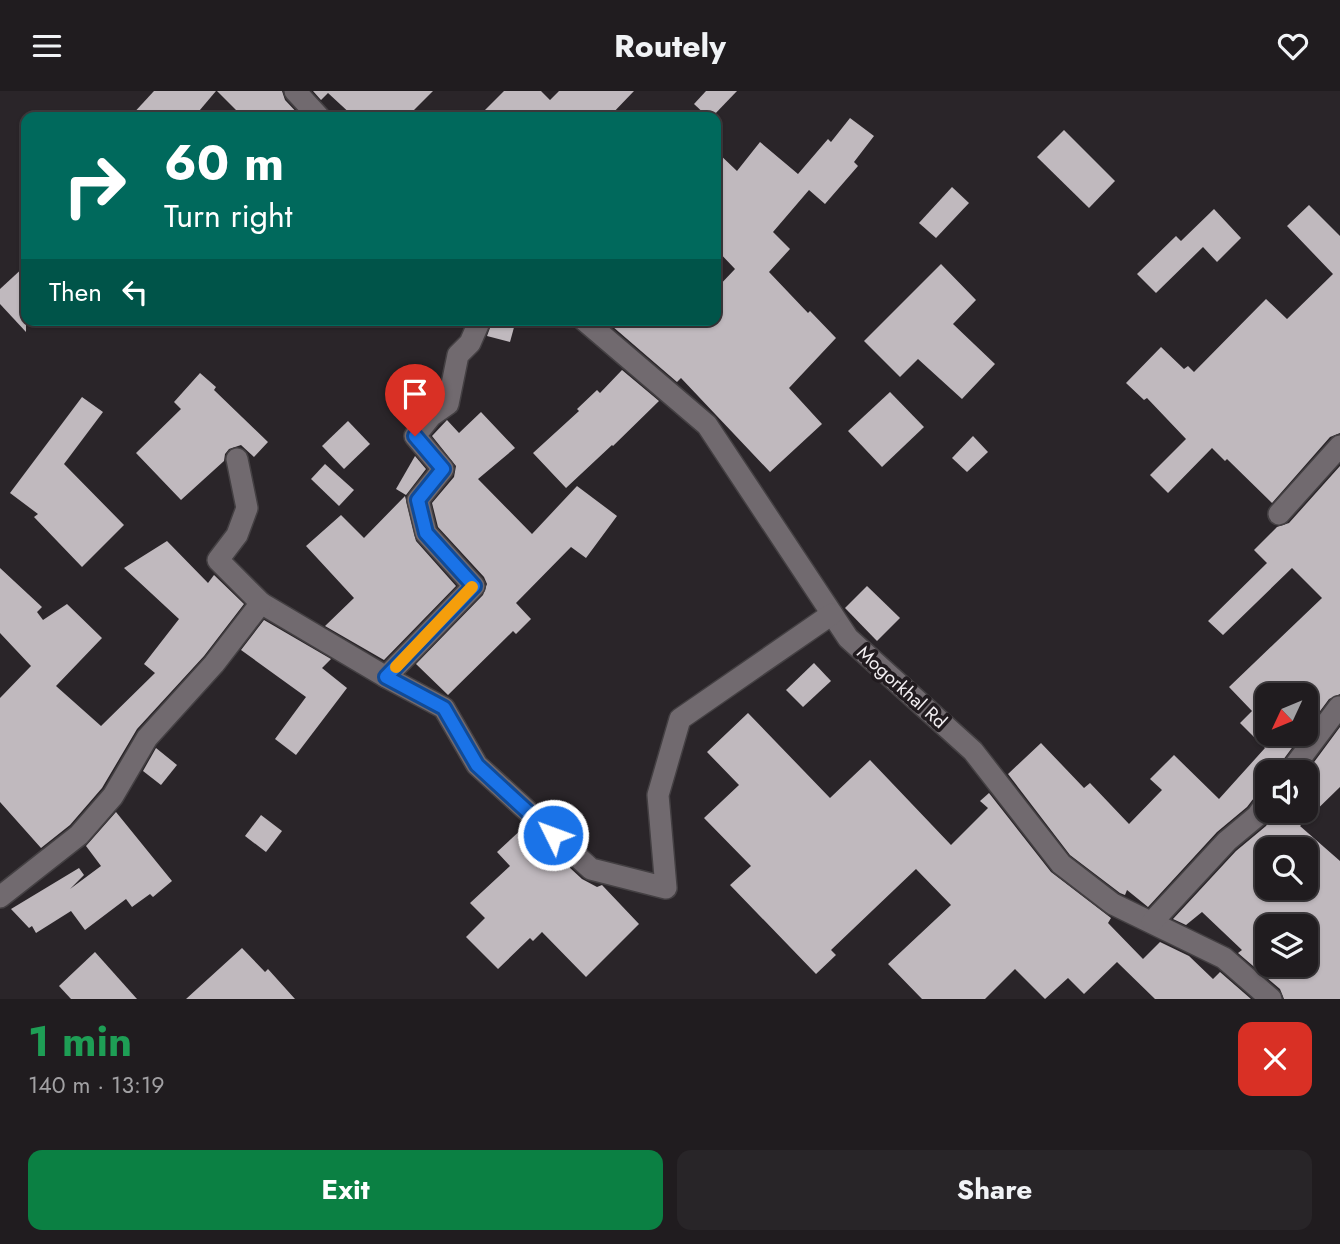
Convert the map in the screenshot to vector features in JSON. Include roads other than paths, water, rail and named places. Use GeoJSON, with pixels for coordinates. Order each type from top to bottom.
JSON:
{"type":"FeatureCollection","features":[{"type":"Feature","properties":{"kind":"street"},"geometry":{"type":"LineString","coordinates":[[295,91],[314,112]]}},
{"type":"Feature","properties":{"kind":"street"},"geometry":{"type":"LineString","coordinates":[[386,677],[474,586],[426,533],[418,500],[443,469],[415,436],[431,416],[448,404],[458,355],[470,343],[477,326]]}},
{"type":"Feature","properties":{"kind":"street","name":"Mogorkhal Rd"},"geometry":{"type":"LineString","coordinates":[[591,326],[706,425],[848,639],[974,751],[1061,864],[1113,904],[1224,958],[1271,999]]}},
{"type":"Feature","properties":{"kind":"street"},"geometry":{"type":"LineString","coordinates":[[1279,514],[1340,446]]}},
{"type":"Feature","properties":{"kind":"street"},"geometry":{"type":"LineString","coordinates":[[237,459],[247,508],[237,535],[218,560],[261,603],[444,708],[477,765],[591,869],[666,888],[658,795],[680,719],[832,614]]}},
{"type":"Feature","properties":{"kind":"street"},"geometry":{"type":"LineString","coordinates":[[0,897],[79,835],[113,796],[147,738],[214,664],[261,603]]}},
{"type":"Feature","properties":{"kind":"street"},"geometry":{"type":"LineString","coordinates":[[1299,760],[1339,707]]}},
{"type":"Feature","properties":{"kind":"street"},"geometry":{"type":"LineString","coordinates":[[1152,922],[1227,842],[1255,818]]}}]}
